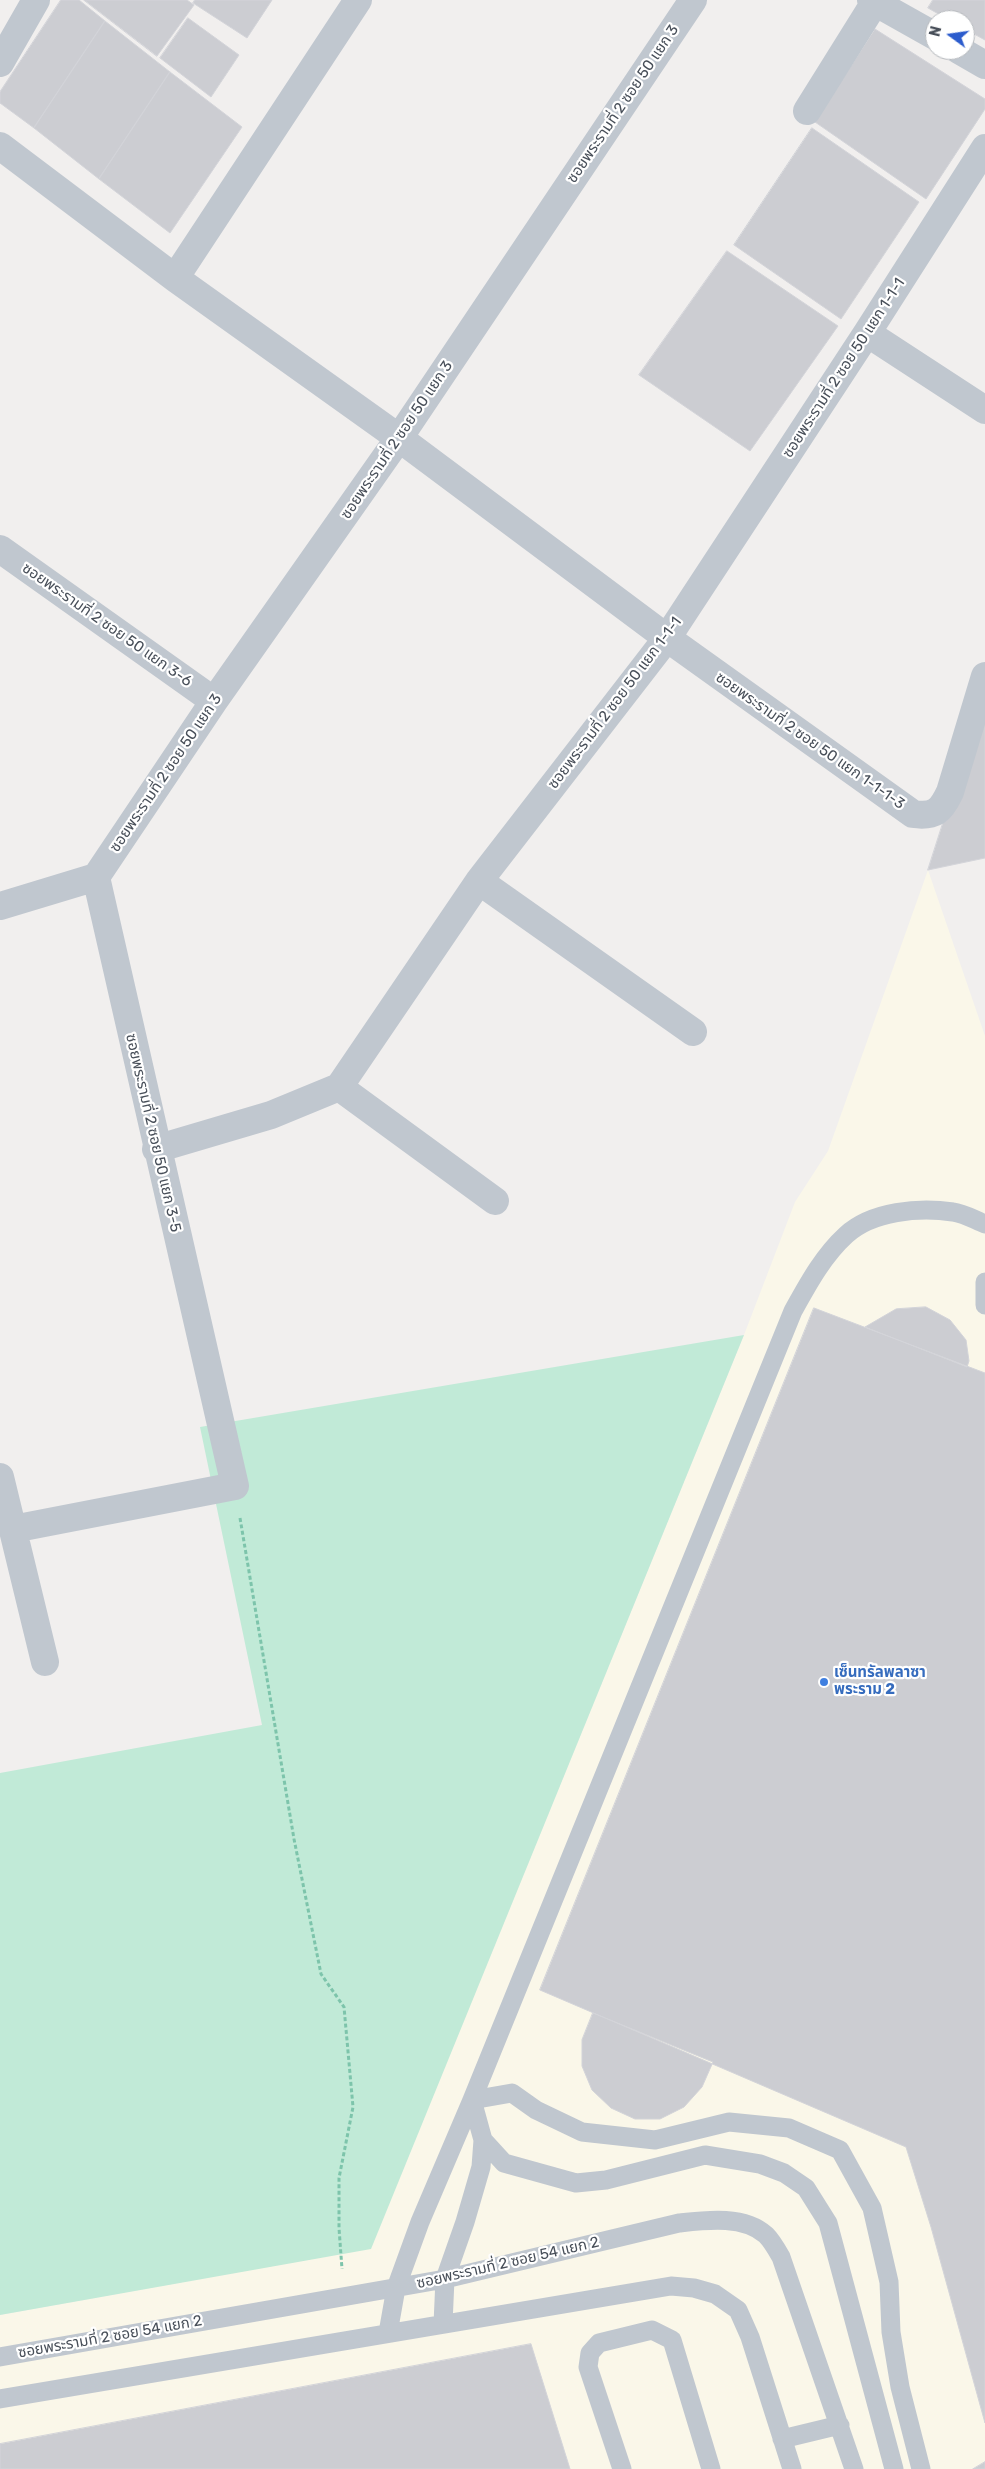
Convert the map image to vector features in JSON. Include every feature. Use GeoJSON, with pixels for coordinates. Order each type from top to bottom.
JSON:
{"type":"FeatureCollection","features":[{"type":"Feature","properties":{"kind":"street"},"geometry":{"type":"LineString","coordinates":[[0,63],[36,0]]}},
{"type":"Feature","properties":{"kind":"street"},"geometry":{"type":"LineString","coordinates":[[175,278],[358,0]]}},
{"type":"Feature","properties":{"kind":"street","name":"ซอยพระรามที่ 2 ซอย 50 แยก 3"},"geometry":{"type":"LineString","coordinates":[[96,877],[214,701],[400,438],[693,0]]}},
{"type":"Feature","properties":{"kind":"street"},"geometry":{"type":"LineString","coordinates":[[807,111],[873,1],[925,30]]}},
{"type":"Feature","properties":{"kind":"street","name":"ซอยพระรามที่ 2 ซอย 50 แยก 1-1-1-3"},"geometry":{"type":"LineString","coordinates":[[0,146],[175,278],[400,438],[667,638],[913,814],[926,816],[936,812],[944,805],[950,792],[985,676]]}},
{"type":"Feature","properties":{"kind":"street","name":"ซอยพระรามที่ 2 ซอย 50 แยก 1-1-1"},"geometry":{"type":"LineString","coordinates":[[339,1087],[479,880],[667,638],[867,333],[985,148]]}},
{"type":"Feature","properties":{"kind":"street"},"geometry":{"type":"LineString","coordinates":[[867,333],[985,410]]}},
{"type":"Feature","properties":{"kind":"street","name":"ซอยพระรามที่ 2 ซอย 50 แยก 3-6"},"geometry":{"type":"LineString","coordinates":[[0,549],[214,701]]}},
{"type":"Feature","properties":{"kind":"street"},"geometry":{"type":"LineString","coordinates":[[0,906],[96,877]]}},
{"type":"Feature","properties":{"kind":"street","name":"ซอยพระรามที่ 2 ซอย 50 แยก 3-5"},"geometry":{"type":"LineString","coordinates":[[96,877],[156,1149],[235,1486]]}},
{"type":"Feature","properties":{"kind":"street"},"geometry":{"type":"LineString","coordinates":[[479,880],[693,1032]]}},
{"type":"Feature","properties":{"kind":"street"},"geometry":{"type":"LineString","coordinates":[[156,1149],[271,1115],[339,1087],[495,1201]]}},
{"type":"Feature","properties":{"kind":"street"},"geometry":{"type":"LineString","coordinates":[[0,1476],[45,1662]]}},
{"type":"Feature","properties":{"kind":"street"},"geometry":{"type":"LineString","coordinates":[[13,1529],[235,1486]]}},
{"type":"Feature","properties":{"kind":"lane"},"geometry":{"type":"LineString","coordinates":[[388,2333],[396,2288],[420,2222],[472,2100],[793,1311],[810,1280],[826,1257],[847,1234],[861,1224],[882,1216],[910,1211],[954,1212],[985,1224]]}},
{"type":"Feature","properties":{"kind":"lane"},"geometry":{"type":"LineString","coordinates":[[985,1282],[985,1305]]}},
{"type":"Feature","properties":{"kind":"lane"},"geometry":{"type":"LineString","coordinates":[[472,2100],[512,2093],[536,2110],[582,2132],[655,2140],[729,2122],[789,2128],[840,2150],[872,2208],[889,2282],[892,2332],[900,2387],[921,2469]]}},
{"type":"Feature","properties":{"kind":"lane"},"geometry":{"type":"LineString","coordinates":[[442,2324],[445,2279],[478,2177],[483,2140],[472,2100]]}},
{"type":"Feature","properties":{"kind":"lane"},"geometry":{"type":"LineString","coordinates":[[483,2140],[504,2163],[576,2184],[606,2180],[706,2155],[760,2164],[784,2173],[806,2188],[828,2223],[894,2469]]}},
{"type":"Feature","properties":{"kind":"lane","name":"ซอยพระรามที่ 2 ซอย 54 แยก 2"},"geometry":{"type":"LineString","coordinates":[[0,2357],[445,2279],[679,2223],[712,2219],[743,2223],[765,2234],[781,2257],[854,2469]]}},
{"type":"Feature","properties":{"kind":"lane"},"geometry":{"type":"LineString","coordinates":[[0,2399],[672,2286],[694,2288],[716,2294],[738,2310],[746,2328],[792,2469]]}},
{"type":"Feature","properties":{"kind":"lane"},"geometry":{"type":"LineString","coordinates":[[622,2469],[588,2367],[590,2353],[599,2343],[652,2330],[672,2340],[711,2469]]}},
{"type":"Feature","properties":{"kind":"lane"},"geometry":{"type":"LineString","coordinates":[[782,2439],[840,2425]]}},
{"type":"Feature","properties":{"kind":"path"},"geometry":{"type":"LineString","coordinates":[[235,1486],[294,1839],[321,1974],[344,2007],[353,2107],[340,2178],[339,2228],[344,2296]]}},
{"type":"Feature","properties":{"kind":"shaded area"},"geometry":{"type":"Polygon","coordinates":[[[928,870],[985,1036],[985,2469],[0,2469],[0,2315],[371,2248],[744,1335],[795,1202],[828,1151],[928,870]]]}},
{"type":"Feature","properties":{"kind":"green space"},"geometry":{"type":"Polygon","coordinates":[[[744,1335],[371,2249],[0,2315],[0,1773],[262,1725],[200,1427],[744,1335]]]}},
{"type":"Feature","properties":{"kind":"building"},"geometry":{"type":"Polygon","coordinates":[[[61,0],[79,0],[105,21],[34,128],[0,103],[0,92],[61,0]]]}},
{"type":"Feature","properties":{"kind":"building"},"geometry":{"type":"Polygon","coordinates":[[[84,0],[187,0],[194,5],[157,56],[84,0]]]}},
{"type":"Feature","properties":{"kind":"building"},"geometry":{"type":"Polygon","coordinates":[[[195,0],[272,0],[247,38],[193,3],[195,0]]]}},
{"type":"Feature","properties":{"kind":"building"},"geometry":{"type":"Polygon","coordinates":[[[933,0],[985,0],[985,40],[975,34],[975,10],[932,10],[928,8],[933,0]]]}},
{"type":"Feature","properties":{"kind":"building"},"geometry":{"type":"Polygon","coordinates":[[[188,18],[239,55],[211,97],[160,58],[188,18]]]}},
{"type":"Feature","properties":{"kind":"building"},"geometry":{"type":"Polygon","coordinates":[[[105,21],[170,72],[99,179],[34,128],[105,21]]]}},
{"type":"Feature","properties":{"kind":"building"},"geometry":{"type":"Polygon","coordinates":[[[875,29],[985,99],[985,109],[926,199],[815,122],[875,29]]]}},
{"type":"Feature","properties":{"kind":"building"},"geometry":{"type":"Polygon","coordinates":[[[170,72],[242,127],[170,233],[99,179],[170,72]]]}},
{"type":"Feature","properties":{"kind":"building"},"geometry":{"type":"Polygon","coordinates":[[[812,128],[919,202],[841,319],[734,245],[812,128]]]}},
{"type":"Feature","properties":{"kind":"building"},"geometry":{"type":"Polygon","coordinates":[[[727,251],[838,326],[750,451],[639,375],[727,251]]]}},
{"type":"Feature","properties":{"kind":"building"},"geometry":{"type":"Polygon","coordinates":[[[985,691],[985,858],[928,870],[985,691]]]}},
{"type":"Feature","properties":{"kind":"building"},"geometry":{"type":"Polygon","coordinates":[[[926,1307],[950,1320],[966,1340],[969,1361],[967,1367],[865,1327],[896,1309],[926,1307]]]}},
{"type":"Feature","properties":{"kind":"building","name":"เซ็นทรัลพลาซา พระราม 2"},"geometry":{"type":"Polygon","coordinates":[[[814,1308],[985,1373],[985,2423],[931,2227],[906,2147],[540,1990],[814,1308]]]}},
{"type":"Feature","properties":{"kind":"building"},"geometry":{"type":"Polygon","coordinates":[[[593,2013],[713,2062],[702,2087],[684,2107],[660,2119],[635,2119],[611,2108],[592,2090],[582,2066],[582,2040],[593,2013]]]}},
{"type":"Feature","properties":{"kind":"building"},"geometry":{"type":"Polygon","coordinates":[[[531,2344],[570,2469],[0,2469],[0,2444],[531,2344]]]}},
{"type":"Feature","properties":{"kind":"building"},"geometry":{"type":"Polygon","coordinates":[[[985,2462],[985,2469],[973,2469],[985,2462]]]}},
{"type":"Feature","properties":{"kind":"place","name":"เซ็นทรัลพลาซา พระราม 2"},"geometry":{"type":"Point","coordinates":[824,1682]}}]}
